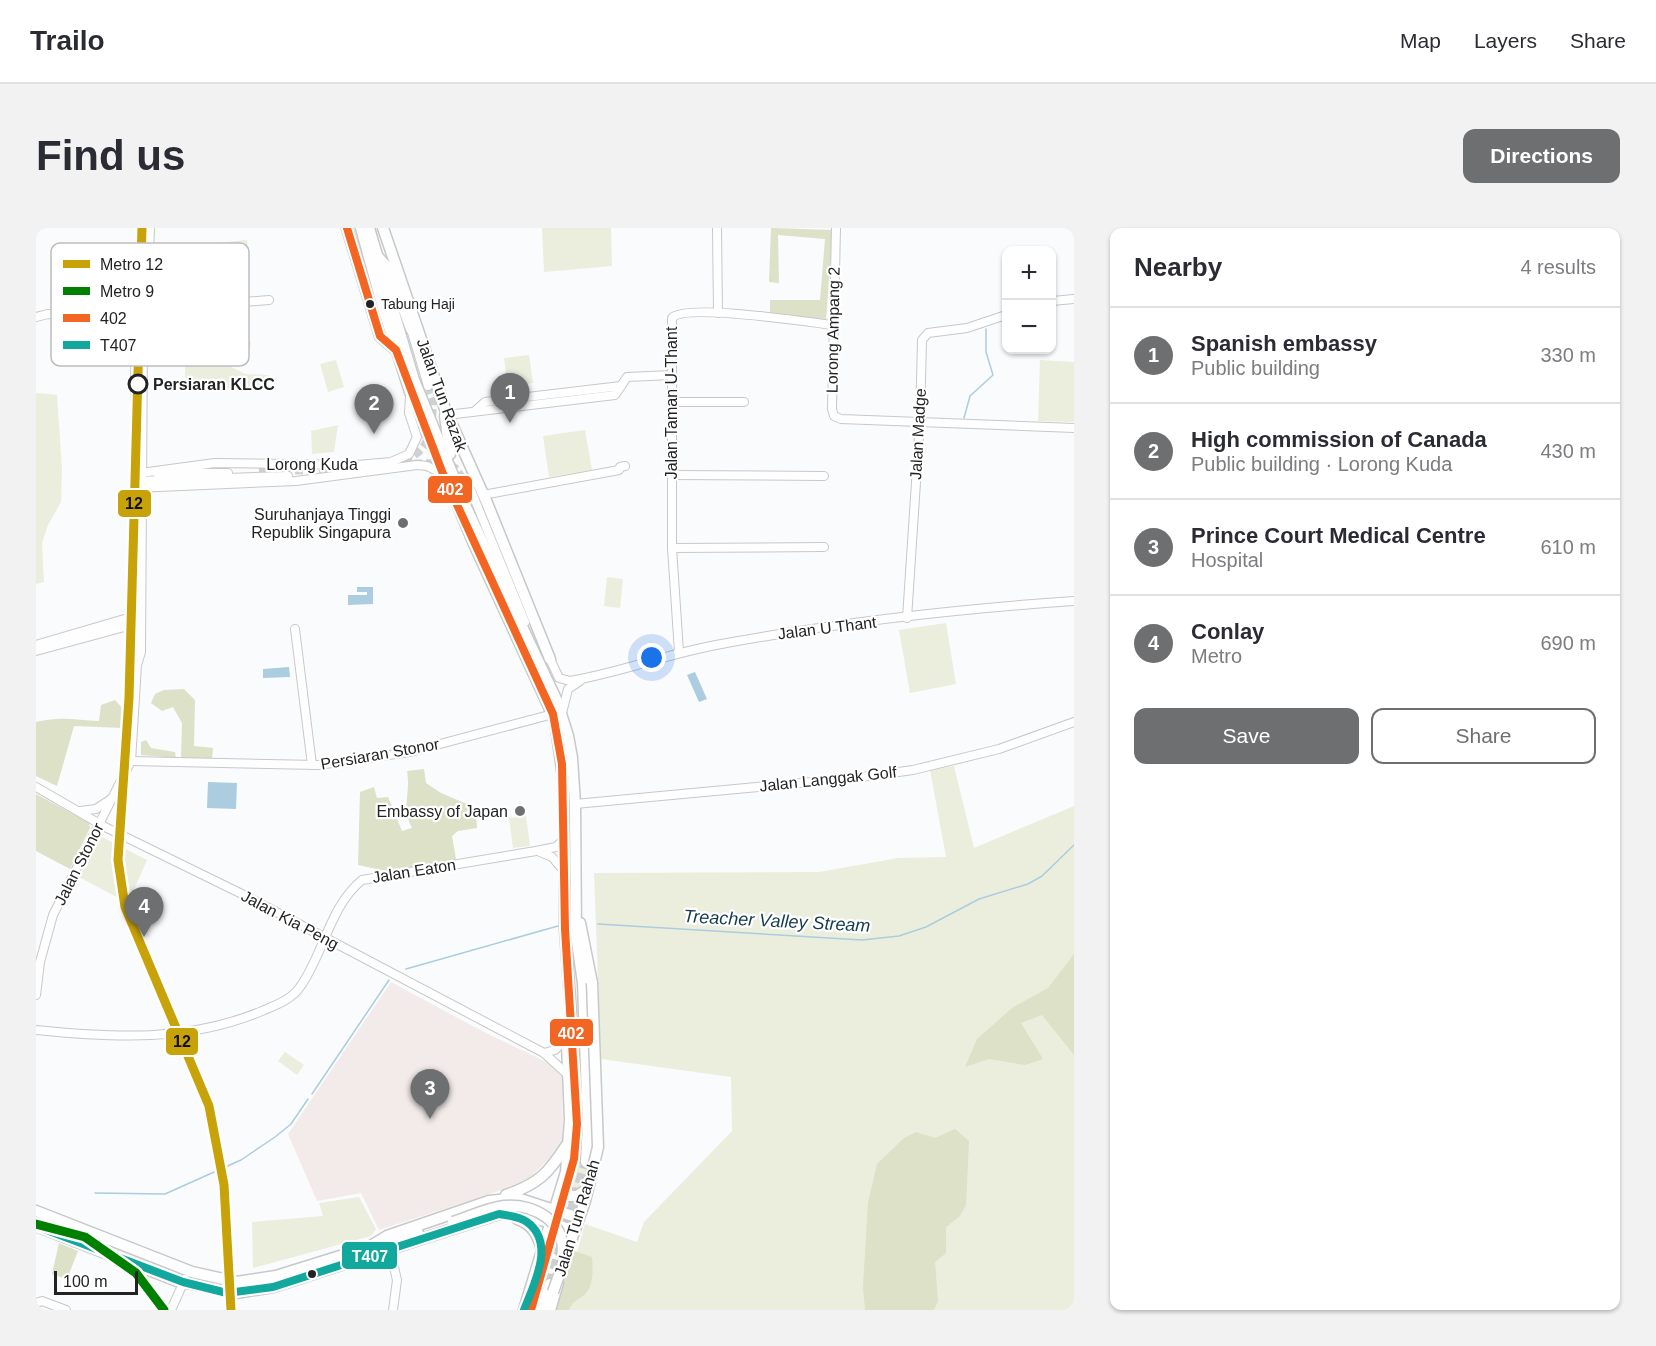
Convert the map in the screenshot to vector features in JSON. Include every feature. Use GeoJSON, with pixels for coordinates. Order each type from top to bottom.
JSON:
{"type":"FeatureCollection","features":[{"type":"Feature","properties":{"kind":"main road","name":"Jalan Tun Razak"},"geometry":{"type":"LineString","coordinates":[[347,228],[380,336],[396,350]]}},
{"type":"Feature","properties":{"kind":"main road","name":"Jalan Tun Razak"},"geometry":{"type":"LineString","coordinates":[[361,228],[410,392],[444,474],[557,713],[565,837],[566,941],[580,1161],[588,1125],[588,982]]}},
{"type":"Feature","properties":{"kind":"main road","name":"Jalan Tun Razak"},"geometry":{"type":"LineString","coordinates":[[369,228],[414,380],[456,483],[540,667],[572,758],[575,804],[575,911]]}},
{"type":"Feature","properties":{"kind":"main road","name":"Jalan Tun Razak"},"geometry":{"type":"LineString","coordinates":[[383,228],[395,257],[446,412],[483,495],[550,659]]}},
{"type":"Feature","properties":{"kind":"main road"},"geometry":{"type":"LineString","coordinates":[[377,256],[389,269],[411,329]]}},
{"type":"Feature","properties":{"kind":"main road"},"geometry":{"type":"LineString","coordinates":[[395,257],[394,268],[411,329]]}},
{"type":"Feature","properties":{"kind":"main road"},"geometry":{"type":"LineString","coordinates":[[446,412],[447,442],[456,483]]}},
{"type":"Feature","properties":{"kind":"main road","name":"Jalan Tun Rahah"},"geometry":{"type":"LineString","coordinates":[[549,1310],[552,1288],[585,1201],[598,1147],[583,930],[575,911]]}},
{"type":"Feature","properties":{"kind":"main road"},"geometry":{"type":"LineString","coordinates":[[524,1310],[564,1184],[568,1143],[566,941]]}},
{"type":"Feature","properties":{"kind":"main road"},"geometry":{"type":"LineString","coordinates":[[549,1310],[593,1152],[588,982]]}},
{"type":"Feature","properties":{"kind":"main road"},"geometry":{"type":"LineString","coordinates":[[369,1247],[387,1236],[537,1182],[555,1164],[568,1143]]}},
{"type":"Feature","properties":{"kind":"main road"},"geometry":{"type":"LineString","coordinates":[[564,1184],[569,1196],[577,1196],[583,1192]]}},
{"type":"Feature","properties":{"kind":"main road"},"geometry":{"type":"LineString","coordinates":[[489,1201],[517,1198],[576,1217]]}},
{"type":"Feature","properties":{"kind":"main road"},"geometry":{"type":"LineString","coordinates":[[36,1211],[192,1272],[220,1280],[249,1281],[502,1206],[529,1209],[550,1219],[562,1235],[564,1246],[552,1288],[542,1310]]}},
{"type":"Feature","properties":{"kind":"main road"},"geometry":{"type":"LineString","coordinates":[[36,1226],[183,1282],[227,1293],[255,1291],[499,1214],[525,1215],[573,1230]]}},
{"type":"Feature","properties":{"kind":"main road"},"geometry":{"type":"LineString","coordinates":[[499,1214],[526,1221],[538,1236],[543,1253]]}},
{"type":"Feature","properties":{"kind":"street"},"geometry":{"type":"LineString","coordinates":[[149,243],[150,228]]}},
{"type":"Feature","properties":{"kind":"street"},"geometry":{"type":"LineString","coordinates":[[717,228],[718,313]]}},
{"type":"Feature","properties":{"kind":"street","name":"Lorong Ampang 2"},"geometry":{"type":"LineString","coordinates":[[836,228],[832,409],[834,416],[841,419],[920,422]]}},
{"type":"Feature","properties":{"kind":"street"},"geometry":{"type":"LineString","coordinates":[[1056,301],[1074,299]]}},
{"type":"Feature","properties":{"kind":"street"},"geometry":{"type":"LineString","coordinates":[[249,303],[269,300]]}},
{"type":"Feature","properties":{"kind":"street","name":"Jalan Taman U-Thant"},"geometry":{"type":"LineString","coordinates":[[679,652],[672,548],[672,318],[684,312],[718,313],[833,324]]}},
{"type":"Feature","properties":{"kind":"street"},"geometry":{"type":"LineString","coordinates":[[36,317],[51,314]]}},
{"type":"Feature","properties":{"kind":"street","name":"Jalan Madge"},"geometry":{"type":"LineString","coordinates":[[908,618],[924,336],[928,333],[967,328],[1002,316]]}},
{"type":"Feature","properties":{"kind":"street"},"geometry":{"type":"LineString","coordinates":[[411,329],[428,386]]}},
{"type":"Feature","properties":{"kind":"street"},"geometry":{"type":"LineString","coordinates":[[138,619],[135,603],[142,366]]}},
{"type":"Feature","properties":{"kind":"street"},"geometry":{"type":"LineString","coordinates":[[446,412],[475,411],[615,395],[627,377],[672,375]]}},
{"type":"Feature","properties":{"kind":"street","name":"Lorong Kuda"},"geometry":{"type":"LineString","coordinates":[[139,479],[215,463],[357,465],[404,458],[413,450],[417,437],[409,413],[410,392]]}},
{"type":"Feature","properties":{"kind":"street"},"geometry":{"type":"LineString","coordinates":[[673,402],[744,402]]}},
{"type":"Feature","properties":{"kind":"street"},"geometry":{"type":"LineString","coordinates":[[920,422],[1074,428]]}},
{"type":"Feature","properties":{"kind":"street"},"geometry":{"type":"LineString","coordinates":[[285,464],[304,469],[305,477],[296,481]]}},
{"type":"Feature","properties":{"kind":"street","name":"Lorong Kuda"},"geometry":{"type":"LineString","coordinates":[[139,479],[296,481],[417,465],[427,466],[444,474]]}},
{"type":"Feature","properties":{"kind":"street"},"geometry":{"type":"LineString","coordinates":[[483,495],[619,470],[625,466]]}},
{"type":"Feature","properties":{"kind":"street","name":"Lorong Kuda"},"geometry":{"type":"LineString","coordinates":[[139,479],[259,472]]}},
{"type":"Feature","properties":{"kind":"street"},"geometry":{"type":"LineString","coordinates":[[671,475],[824,476]]}},
{"type":"Feature","properties":{"kind":"street"},"geometry":{"type":"LineString","coordinates":[[139,479],[288,476]]}},
{"type":"Feature","properties":{"kind":"street"},"geometry":{"type":"LineString","coordinates":[[138,619],[139,479]]}},
{"type":"Feature","properties":{"kind":"street"},"geometry":{"type":"LineString","coordinates":[[470,488],[531,636],[540,667]]}},
{"type":"Feature","properties":{"kind":"street"},"geometry":{"type":"LineString","coordinates":[[672,548],[824,547]]}},
{"type":"Feature","properties":{"kind":"street","name":"Jalan U Thant"},"geometry":{"type":"LineString","coordinates":[[550,659],[562,680],[584,679],[679,652],[772,635],[990,608],[1074,601]]}},
{"type":"Feature","properties":{"kind":"street"},"geometry":{"type":"LineString","coordinates":[[115,622],[128,613],[135,603]]}},
{"type":"Feature","properties":{"kind":"street"},"geometry":{"type":"LineString","coordinates":[[36,651],[115,622],[138,619]]}},
{"type":"Feature","properties":{"kind":"street"},"geometry":{"type":"LineString","coordinates":[[36,645],[58,642],[138,619]]}},
{"type":"Feature","properties":{"kind":"street","name":"Jalan Stonor"},"geometry":{"type":"LineString","coordinates":[[36,995],[40,962],[54,915],[131,760],[138,619]]}},
{"type":"Feature","properties":{"kind":"street"},"geometry":{"type":"LineString","coordinates":[[296,629],[312,765]]}},
{"type":"Feature","properties":{"kind":"street"},"geometry":{"type":"LineString","coordinates":[[557,713],[568,689],[584,679]]}},
{"type":"Feature","properties":{"kind":"street","name":"Persiaran Stonor"},"geometry":{"type":"LineString","coordinates":[[131,760],[312,765],[410,752],[557,713]]}},
{"type":"Feature","properties":{"kind":"street","name":"Jalan Langgak Golf"},"geometry":{"type":"LineString","coordinates":[[575,804],[854,778],[913,770],[999,749],[1074,722]]}},
{"type":"Feature","properties":{"kind":"street","name":"Jalan Kia Peng"},"geometry":{"type":"LineString","coordinates":[[36,787],[100,824],[544,1053],[568,1075]]}},
{"type":"Feature","properties":{"kind":"street"},"geometry":{"type":"LineString","coordinates":[[80,811],[96,809],[112,798]]}},
{"type":"Feature","properties":{"kind":"street","name":"Jalan Eaton"},"geometry":{"type":"LineString","coordinates":[[36,1030],[159,1036],[219,1027],[291,996],[302,985],[338,910],[362,880],[556,847],[565,837]]}},
{"type":"Feature","properties":{"kind":"street"},"geometry":{"type":"LineString","coordinates":[[536,851],[552,857],[565,873]]}},
{"type":"Feature","properties":{"kind":"street"},"geometry":{"type":"LineString","coordinates":[[544,1053],[555,1050],[566,1038]]}},
{"type":"Feature","properties":{"kind":"street"},"geometry":{"type":"LineString","coordinates":[[390,1250],[397,1281],[393,1310]]}},
{"type":"Feature","properties":{"kind":"street"},"geometry":{"type":"LineString","coordinates":[[171,1310],[183,1282],[192,1272]]}},
{"type":"Feature","properties":{"kind":"street"},"geometry":{"type":"LineString","coordinates":[[36,1303],[42,1301],[66,1310]]}},
{"type":"Feature","properties":{"kind":"shaded area"},"geometry":{"type":"Polygon","coordinates":[[[391,982],[480,1030],[555,1066],[562,1077],[563,1144],[526,1182],[379,1230],[361,1193],[317,1201],[288,1134],[391,982]]]}},
{"type":"Feature","properties":{"kind":"green space"},"geometry":{"type":"Polygon","coordinates":[[[542,228],[611,228],[612,266],[544,272],[542,228]]]}},
{"type":"Feature","properties":{"kind":"green space"},"geometry":{"type":"Polygon","coordinates":[[[771,228],[833,230],[826,319],[770,315],[770,300],[820,300],[825,239],[778,235],[779,283],[769,282],[771,228]]]}},
{"type":"Feature","properties":{"kind":"green space"},"geometry":{"type":"Polygon","coordinates":[[[247,240],[247,243],[217,243],[247,240]]]}},
{"type":"Feature","properties":{"kind":"green space"},"geometry":{"type":"Polygon","coordinates":[[[529,355],[533,383],[508,386],[504,358],[529,355]]]}},
{"type":"Feature","properties":{"kind":"green space"},"geometry":{"type":"Polygon","coordinates":[[[336,360],[344,387],[328,392],[320,364],[336,360]]]}},
{"type":"Feature","properties":{"kind":"green space"},"geometry":{"type":"Polygon","coordinates":[[[1040,360],[1074,362],[1074,422],[1038,421],[1040,360]]]}},
{"type":"Feature","properties":{"kind":"green space"},"geometry":{"type":"Polygon","coordinates":[[[185,366],[231,366],[246,374],[268,375],[269,385],[199,391],[185,377],[185,366]]]}},
{"type":"Feature","properties":{"kind":"green space"},"geometry":{"type":"Polygon","coordinates":[[[36,393],[57,395],[62,469],[61,502],[48,525],[42,543],[44,582],[36,584],[36,393]]]}},
{"type":"Feature","properties":{"kind":"green space"},"geometry":{"type":"Polygon","coordinates":[[[338,425],[334,452],[312,454],[311,431],[338,425]]]}},
{"type":"Feature","properties":{"kind":"green space"},"geometry":{"type":"Polygon","coordinates":[[[585,430],[592,470],[549,477],[543,436],[585,430]]]}},
{"type":"Feature","properties":{"kind":"green space"},"geometry":{"type":"Polygon","coordinates":[[[607,577],[623,579],[620,608],[604,606],[607,577]]]}},
{"type":"Feature","properties":{"kind":"green space"},"geometry":{"type":"Polygon","coordinates":[[[946,623],[956,684],[910,693],[899,630],[946,623]]]}},
{"type":"Feature","properties":{"kind":"green space"},"geometry":{"type":"Polygon","coordinates":[[[184,689],[195,700],[194,746],[213,748],[212,759],[181,758],[182,723],[173,707],[162,711],[151,703],[155,694],[164,690],[184,689]]]}},
{"type":"Feature","properties":{"kind":"green space"},"geometry":{"type":"Polygon","coordinates":[[[115,700],[123,709],[123,728],[74,726],[57,786],[36,776],[36,722],[61,719],[99,721],[101,705],[115,700]]]}},
{"type":"Feature","properties":{"kind":"green space"},"geometry":{"type":"Polygon","coordinates":[[[146,740],[151,748],[175,752],[176,758],[141,755],[141,742],[146,740]]]}},
{"type":"Feature","properties":{"kind":"green space"},"geometry":{"type":"Polygon","coordinates":[[[954,766],[974,848],[1074,806],[1074,1310],[561,1310],[585,1224],[637,1242],[644,1222],[732,1131],[731,1077],[601,1059],[594,873],[819,872],[898,858],[946,857],[930,770],[954,766]]]}},
{"type":"Feature","properties":{"kind":"green space"},"geometry":{"type":"Polygon","coordinates":[[[424,769],[426,783],[441,793],[476,808],[477,828],[458,831],[452,836],[456,859],[445,864],[391,872],[358,865],[360,792],[374,787],[377,798],[388,797],[402,831],[412,828],[407,813],[407,771],[424,769]]]}},
{"type":"Feature","properties":{"kind":"green space"},"geometry":{"type":"Polygon","coordinates":[[[36,794],[89,823],[90,828],[70,869],[36,851],[36,794]]]}},
{"type":"Feature","properties":{"kind":"green space"},"geometry":{"type":"Polygon","coordinates":[[[526,816],[530,846],[513,848],[509,818],[526,816]]]}},
{"type":"Feature","properties":{"kind":"green space"},"geometry":{"type":"Polygon","coordinates":[[[102,837],[147,860],[128,903],[79,877],[102,837]]]}},
{"type":"Feature","properties":{"kind":"green space"},"geometry":{"type":"Polygon","coordinates":[[[1074,954],[1074,1055],[1042,1015],[1021,1023],[1043,1059],[1025,1065],[989,1059],[965,1067],[977,1039],[1012,1008],[1048,988],[1074,954]]]}},
{"type":"Feature","properties":{"kind":"green space"},"geometry":{"type":"Polygon","coordinates":[[[285,1052],[304,1065],[297,1075],[278,1061],[285,1052]]]}},
{"type":"Feature","properties":{"kind":"green space"},"geometry":{"type":"Polygon","coordinates":[[[955,1129],[969,1141],[966,1205],[960,1216],[946,1227],[946,1253],[935,1262],[938,1301],[934,1310],[865,1310],[863,1287],[868,1203],[877,1164],[904,1138],[916,1132],[935,1138],[955,1129]]]}},
{"type":"Feature","properties":{"kind":"green space"},"geometry":{"type":"Polygon","coordinates":[[[571,1160],[591,1164],[584,1174],[580,1189],[574,1193],[570,1190],[571,1160]]]}},
{"type":"Feature","properties":{"kind":"green space"},"geometry":{"type":"Polygon","coordinates":[[[359,1197],[376,1229],[371,1236],[253,1268],[252,1222],[323,1216],[319,1203],[359,1197]]]}},
{"type":"Feature","properties":{"kind":"green space"},"geometry":{"type":"Polygon","coordinates":[[[59,1243],[78,1251],[67,1279],[52,1274],[59,1243]]]}},
{"type":"Feature","properties":{"kind":"green space"},"geometry":{"type":"Polygon","coordinates":[[[572,1250],[592,1257],[591,1283],[587,1292],[573,1303],[569,1310],[556,1310],[572,1250]]]}},
{"type":"Feature","properties":{"kind":"water"},"geometry":{"type":"Polygon","coordinates":[[[357,587],[373,587],[373,604],[348,605],[348,595],[367,595],[367,592],[357,592],[357,587]]]}},
{"type":"Feature","properties":{"kind":"water"},"geometry":{"type":"Polygon","coordinates":[[[289,667],[290,677],[263,678],[263,669],[289,667]]]}},
{"type":"Feature","properties":{"kind":"water"},"geometry":{"type":"Polygon","coordinates":[[[695,672],[707,699],[699,702],[687,675],[695,672]]]}},
{"type":"Feature","properties":{"kind":"water"},"geometry":{"type":"Polygon","coordinates":[[[208,782],[237,783],[236,809],[207,808],[208,782]]]}},
{"type":"Feature","properties":{"kind":"waterway"},"geometry":{"type":"LineString","coordinates":[[964,418],[970,396],[993,375],[986,352],[986,329]]}},
{"type":"Feature","properties":{"kind":"waterway","name":"Treacher Valley Stream"},"geometry":{"type":"LineString","coordinates":[[598,924],[862,940],[899,936],[926,927],[979,899],[1028,884],[1042,876],[1074,845]]}},
{"type":"Feature","properties":{"kind":"waterway","name":"Treacher Valley Stream"},"geometry":{"type":"LineString","coordinates":[[406,969],[558,926]]}},
{"type":"Feature","properties":{"kind":"waterway","name":"Treacher Valley Stream"},"geometry":{"type":"LineString","coordinates":[[312,1094],[389,980]]}},
{"type":"Feature","properties":{"kind":"waterway","name":"Treacher Valley Stream"},"geometry":{"type":"LineString","coordinates":[[95,1193],[165,1194],[241,1160],[291,1124],[308,1099]]}},
{"type":"Feature","properties":{"kind":"tunnel"},"geometry":{"type":"LineString","coordinates":[[428,386],[433,399],[432,422]]}},
{"type":"Feature","properties":{"kind":"tunnel"},"geometry":{"type":"LineString","coordinates":[[404,461],[420,450],[429,434]]}},
{"type":"Feature","properties":{"kind":"tunnel"},"geometry":{"type":"LineString","coordinates":[[390,464],[447,463],[455,468],[470,488]]}},
{"type":"Feature","properties":{"kind":"tunnel"},"geometry":{"type":"LineString","coordinates":[[259,472],[363,468]]}},
{"type":"Feature","properties":{"kind":"tunnel"},"geometry":{"type":"LineString","coordinates":[[531,1310],[574,1159]]}},
{"type":"Feature","properties":{"kind":"tunnel"},"geometry":{"type":"LineString","coordinates":[[550,1284],[586,1162]]}},
{"type":"Feature","properties":{"kind":"metro line","name":"12"},"geometry":{"type":"LineString","coordinates":[[142,228],[142,243]]}},
{"type":"Feature","properties":{"kind":"metro line","name":"12"},"geometry":{"type":"LineString","coordinates":[[138,366],[129,698],[118,860],[125,907],[209,1106],[224,1185],[231,1310]]}},
{"type":"Feature","properties":{"kind":"metro line","name":"9"},"geometry":{"type":"LineString","coordinates":[[36,1224],[85,1237],[136,1273],[164,1310]]}},
{"type":"Feature","properties":{"kind":"transit line","name":"402"},"geometry":{"type":"LineString","coordinates":[[347,228],[380,336],[396,350],[443,474],[553,714],[562,764],[565,929],[577,1124],[574,1159],[531,1310]]}},
{"type":"Feature","properties":{"kind":"transit line","name":"T407"},"geometry":{"type":"LineString","coordinates":[[36,1226],[183,1282],[227,1293],[273,1287],[499,1214],[521,1218],[536,1231],[540,1241],[540,1264],[524,1310]]}},
{"type":"Feature","properties":{"kind":"place","name":"Tabung Haji"},"geometry":{"type":"Point","coordinates":[370,304]}},
{"type":"Feature","properties":{"kind":"place","name":"Persiaran KLCC"},"geometry":{"type":"Point","coordinates":[138,384]}},
{"type":"Feature","properties":{"kind":"place","name":"Spanish embassy"},"geometry":{"type":"Point","coordinates":[510,423]}},
{"type":"Feature","properties":{"kind":"place","name":"High commission of Canada"},"geometry":{"type":"Point","coordinates":[374,434]}},
{"type":"Feature","properties":{"kind":"place","name":"Suruhanjaya Tinggi Republik Singapura"},"geometry":{"type":"Point","coordinates":[403,523]}},
{"type":"Feature","properties":{"kind":"place","name":"Embassy of Japan"},"geometry":{"type":"Point","coordinates":[520,811]}},
{"type":"Feature","properties":{"kind":"place","name":"Conlay"},"geometry":{"type":"Point","coordinates":[144,937]}},
{"type":"Feature","properties":{"kind":"place","name":"Prince Court Medical Centre"},"geometry":{"type":"Point","coordinates":[430,1119]}}]}
